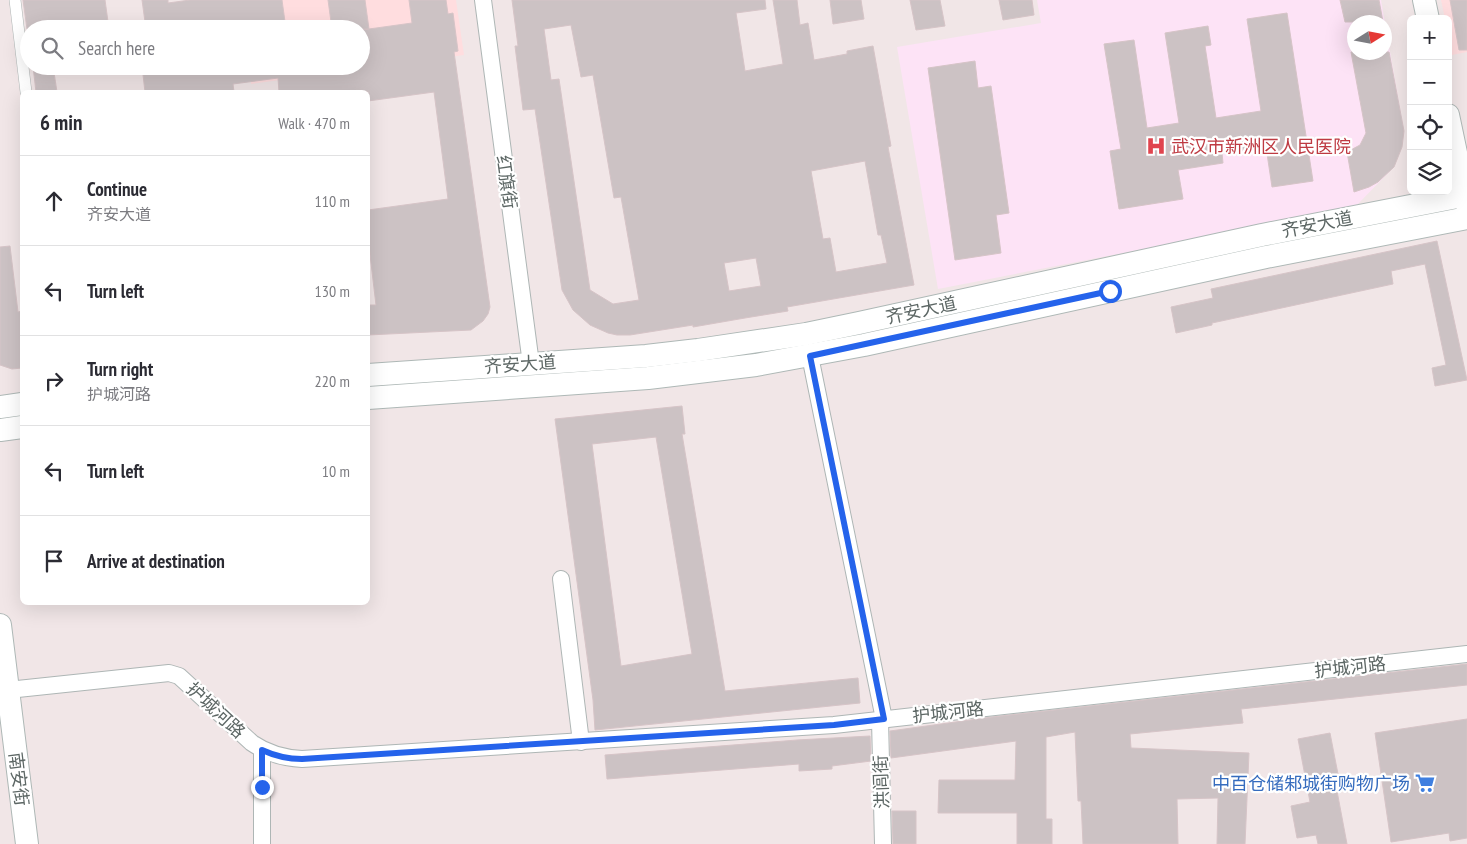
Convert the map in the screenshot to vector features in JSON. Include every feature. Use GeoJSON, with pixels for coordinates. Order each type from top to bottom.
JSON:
{"type":"FeatureCollection","features":[{"type":"Feature","properties":{"kind":"main road"},"geometry":{"type":"LineString","coordinates":[[1424,0],[1427,15]]}},
{"type":"Feature","properties":{"kind":"main road"},"geometry":{"type":"LineString","coordinates":[[1452,133],[1466,199]]}},
{"type":"Feature","properties":{"kind":"main road","name":"齐安大道"},"geometry":{"type":"LineString","coordinates":[[370,375],[698,350],[806,334],[1262,235],[1466,199]]}},
{"type":"Feature","properties":{"kind":"main road","name":"齐安大道"},"geometry":{"type":"LineString","coordinates":[[370,398],[648,378],[737,368],[864,345],[1266,257],[1467,218]]}},
{"type":"Feature","properties":{"kind":"main road"},"geometry":{"type":"LineString","coordinates":[[0,407],[20,404]]}},
{"type":"Feature","properties":{"kind":"main road"},"geometry":{"type":"LineString","coordinates":[[0,430],[20,427]]}},
{"type":"Feature","properties":{"kind":"main road","name":"南安街"},"geometry":{"type":"LineString","coordinates":[[0,625],[28,844]]}},
{"type":"Feature","properties":{"kind":"street"},"geometry":{"type":"LineString","coordinates":[[15,0],[20,42]]}},
{"type":"Feature","properties":{"kind":"street","name":"红旗街"},"geometry":{"type":"LineString","coordinates":[[482,0],[531,364]]}},
{"type":"Feature","properties":{"kind":"street"},"geometry":{"type":"LineString","coordinates":[[24,75],[26,90]]}},
{"type":"Feature","properties":{"kind":"street","name":"洪闾街"},"geometry":{"type":"LineString","coordinates":[[810,356],[882,720],[883,844]]}},
{"type":"Feature","properties":{"kind":"street"},"geometry":{"type":"LineString","coordinates":[[561,579],[581,742]]}},
{"type":"Feature","properties":{"kind":"street","name":"护城河路"},"geometry":{"type":"LineString","coordinates":[[8,690],[169,673],[179,676],[262,750],[273,755],[302,759],[834,725],[1467,654]]}},
{"type":"Feature","properties":{"kind":"street"},"geometry":{"type":"LineString","coordinates":[[262,750],[262,844]]}},
{"type":"Feature","properties":{"kind":"shaded area"},"geometry":{"type":"Polygon","coordinates":[[[240,0],[456,0],[464,55],[370,68],[370,20],[243,20],[240,0]]]}},
{"type":"Feature","properties":{"kind":"shaded area","name":"武汉市新洲区人民医院"},"geometry":{"type":"Polygon","coordinates":[[[1037,0],[1381,0],[1384,15],[1347,15],[1347,60],[1391,60],[1403,126],[1394,167],[1354,208],[938,289],[897,47],[1041,23],[1037,0]]]}},
{"type":"Feature","properties":{"kind":"shaded area"},"geometry":{"type":"Polygon","coordinates":[[[1441,0],[1467,0],[1467,52],[1452,55],[1452,15],[1444,15],[1441,0]]]}},
{"type":"Feature","properties":{"kind":"shaded area"},"geometry":{"type":"Polygon","coordinates":[[[250,75],[317,75],[251,84],[250,75]]]}},
{"type":"Feature","properties":{"kind":"building"},"geometry":{"type":"Polygon","coordinates":[[[23,0],[105,0],[108,20],[26,20],[23,0]]]}},
{"type":"Feature","properties":{"kind":"building"},"geometry":{"type":"Polygon","coordinates":[[[142,0],[168,0],[168,3],[190,0],[282,0],[285,20],[145,20],[142,0]]]}},
{"type":"Feature","properties":{"kind":"building"},"geometry":{"type":"Polygon","coordinates":[[[328,0],[365,0],[368,20],[331,20],[328,0]]]}},
{"type":"Feature","properties":{"kind":"building"},"geometry":{"type":"Polygon","coordinates":[[[409,0],[446,0],[448,14],[453,13],[458,51],[454,52],[490,307],[483,321],[471,330],[370,335],[370,305],[376,305],[370,255],[370,210],[448,199],[434,92],[370,101],[370,90],[279,90],[278,78],[233,84],[234,90],[145,90],[143,75],[370,75],[370,29],[412,23],[409,0]]]}},
{"type":"Feature","properties":{"kind":"building"},"geometry":{"type":"Polygon","coordinates":[[[512,0],[765,0],[766,9],[736,13],[745,71],[783,64],[773,0],[797,0],[800,25],[808,23],[814,60],[847,54],[847,51],[873,46],[891,146],[888,147],[914,285],[787,307],[788,311],[693,327],[693,325],[630,335],[608,333],[590,325],[573,310],[562,290],[535,109],[523,110],[515,46],[518,46],[512,0]],[[571,25],[544,29],[551,80],[559,79],[590,290],[613,304],[639,300],[621,197],[614,198],[593,75],[581,77],[571,25]],[[865,161],[811,171],[823,239],[830,238],[836,272],[887,263],[881,235],[878,235],[865,161]],[[756,258],[724,263],[729,291],[761,286],[756,258]]]}},
{"type":"Feature","properties":{"kind":"building"},"geometry":{"type":"Polygon","coordinates":[[[830,0],[861,0],[864,19],[833,24],[830,0]]]}},
{"type":"Feature","properties":{"kind":"building"},"geometry":{"type":"Polygon","coordinates":[[[910,0],[940,0],[945,26],[916,30],[910,0]]]}},
{"type":"Feature","properties":{"kind":"building"},"geometry":{"type":"Polygon","coordinates":[[[999,0],[1032,0],[1034,15],[1003,20],[999,0]]]}},
{"type":"Feature","properties":{"kind":"building"},"geometry":{"type":"Polygon","coordinates":[[[1340,0],[1379,0],[1382,15],[1347,15],[1347,22],[1345,22],[1340,0]]]}},
{"type":"Feature","properties":{"kind":"building"},"geometry":{"type":"Polygon","coordinates":[[[1450,0],[1467,0],[1467,50],[1459,50],[1450,0]]]}},
{"type":"Feature","properties":{"kind":"building"},"geometry":{"type":"Polygon","coordinates":[[[1287,13],[1313,181],[1272,187],[1266,147],[1222,153],[1223,163],[1178,170],[1183,199],[1119,209],[1110,151],[1121,149],[1104,44],[1134,40],[1147,128],[1179,123],[1165,33],[1208,26],[1211,45],[1205,46],[1216,118],[1261,111],[1247,19],[1287,13]]]}},
{"type":"Feature","properties":{"kind":"building"},"geometry":{"type":"Polygon","coordinates":[[[1352,60],[1391,60],[1404,131],[1402,147],[1394,167],[1378,182],[1354,192],[1347,152],[1360,145],[1366,133],[1352,60]]]}},
{"type":"Feature","properties":{"kind":"building"},"geometry":{"type":"Polygon","coordinates":[[[975,61],[978,88],[991,86],[1009,213],[996,215],[1001,253],[955,260],[928,68],[975,61]]]}},
{"type":"Feature","properties":{"kind":"building"},"geometry":{"type":"Polygon","coordinates":[[[34,75],[54,75],[57,90],[36,90],[34,75]]]}},
{"type":"Feature","properties":{"kind":"building"},"geometry":{"type":"Polygon","coordinates":[[[1437,241],[1467,380],[1435,386],[1432,368],[1446,365],[1425,264],[1391,271],[1393,284],[1212,323],[1212,325],[1176,333],[1171,307],[1213,298],[1211,289],[1437,241]]]}},
{"type":"Feature","properties":{"kind":"building"},"geometry":{"type":"Polygon","coordinates":[[[10,246],[18,312],[20,312],[20,368],[12,369],[0,365],[0,247],[10,246]]]}},
{"type":"Feature","properties":{"kind":"building"},"geometry":{"type":"Polygon","coordinates":[[[682,406],[685,434],[682,434],[725,691],[858,678],[860,703],[595,730],[593,700],[555,419],[682,406]],[[656,437],[592,444],[621,666],[692,654],[656,437]]]}},
{"type":"Feature","properties":{"kind":"building"},"geometry":{"type":"Polygon","coordinates":[[[1467,664],[1467,685],[1241,709],[1243,723],[1130,734],[1131,748],[1249,753],[1245,844],[1217,844],[1218,798],[1177,799],[1178,844],[1083,844],[1081,801],[1078,801],[1075,732],[1046,737],[1046,819],[1052,819],[1052,844],[1017,844],[1017,813],[938,813],[939,780],[1015,780],[1016,741],[891,758],[890,731],[992,717],[1467,664]]]}},
{"type":"Feature","properties":{"kind":"building","name":"中百仓储邾城街购物广场"},"geometry":{"type":"Polygon","coordinates":[[[1467,719],[1467,838],[1450,841],[1449,833],[1391,842],[1375,733],[1467,719]]]}},
{"type":"Feature","properties":{"kind":"building"},"geometry":{"type":"Polygon","coordinates":[[[1330,733],[1338,774],[1334,775],[1347,844],[1318,844],[1316,835],[1297,838],[1291,806],[1310,802],[1298,739],[1330,733]]]}},
{"type":"Feature","properties":{"kind":"building"},"geometry":{"type":"Polygon","coordinates":[[[870,736],[871,761],[832,766],[832,769],[799,771],[799,764],[607,779],[605,755],[870,736]]]}},
{"type":"Feature","properties":{"kind":"building"},"geometry":{"type":"Polygon","coordinates":[[[892,811],[916,811],[916,844],[893,844],[892,811]]]}},
{"type":"Feature","properties":{"kind":"place","name":"武汉市新洲区人民医院"},"geometry":{"type":"Point","coordinates":[1156,146]}},
{"type":"Feature","properties":{"kind":"place","name":"中百仓储邾城街购物广场"},"geometry":{"type":"Point","coordinates":[1425,783]}},
{"type":"Feature","properties":{"kind":"route"},"geometry":{"type":"LineString","coordinates":[[262,787],[262,750],[273,755],[302,759],[834,725],[884,719],[810,356],[1110,291]]}}]}
